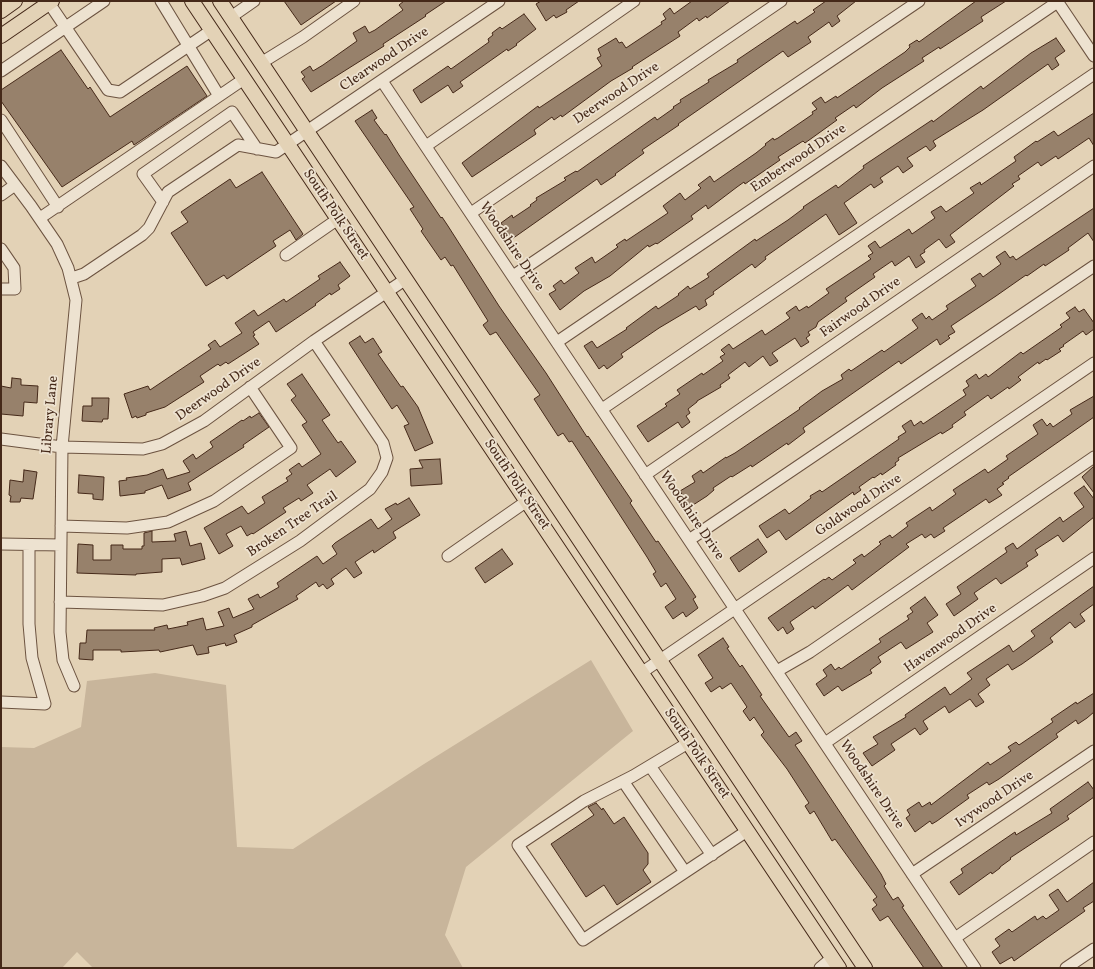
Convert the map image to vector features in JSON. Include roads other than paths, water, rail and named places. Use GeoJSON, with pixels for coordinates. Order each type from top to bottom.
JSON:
{"type":"FeatureCollection","features":[{"type":"Feature","properties":{"kind":"main road"},"geometry":{"type":"LineString","coordinates":[[1,11],[15,1]]}},
{"type":"Feature","properties":{"kind":"main road","name":"South Polk Street"},"geometry":{"type":"LineString","coordinates":[[192,1],[836,963]]}},
{"type":"Feature","properties":{"kind":"main road","name":"South Polk Street"},"geometry":{"type":"LineString","coordinates":[[220,1],[865,968]]}},
{"type":"Feature","properties":{"kind":"main road"},"geometry":{"type":"LineString","coordinates":[[1,36],[50,2]]}},
{"type":"Feature","properties":{"kind":"main road"},"geometry":{"type":"LineString","coordinates":[[212,30],[231,17]]}},
{"type":"Feature","properties":{"kind":"main road"},"geometry":{"type":"LineString","coordinates":[[527,502],[546,489]]}},
{"type":"Feature","properties":{"kind":"main road"},"geometry":{"type":"LineString","coordinates":[[836,963],[851,947]]}},
{"type":"Feature","properties":{"kind":"street"},"geometry":{"type":"LineString","coordinates":[[1,72],[104,1]]}},
{"type":"Feature","properties":{"kind":"street"},"geometry":{"type":"LineString","coordinates":[[161,1],[219,96]]}},
{"type":"Feature","properties":{"kind":"street"},"geometry":{"type":"LineString","coordinates":[[231,17],[254,1]]}},
{"type":"Feature","properties":{"kind":"street"},"geometry":{"type":"LineString","coordinates":[[261,63],[303,37],[354,1]]}},
{"type":"Feature","properties":{"kind":"street","name":"Clearwood Drive"},"geometry":{"type":"LineString","coordinates":[[72,278],[84,274],[142,236],[149,228],[168,192],[238,145],[276,152],[498,1]]}},
{"type":"Feature","properties":{"kind":"street"},"geometry":{"type":"LineString","coordinates":[[426,146],[634,1]]}},
{"type":"Feature","properties":{"kind":"street","name":"Deerwood Drive"},"geometry":{"type":"LineString","coordinates":[[471,213],[780,1]]}},
{"type":"Feature","properties":{"kind":"street"},"geometry":{"type":"LineString","coordinates":[[513,276],[920,1]]}},
{"type":"Feature","properties":{"kind":"street"},"geometry":{"type":"LineString","coordinates":[[1058,1],[1094,56]]}},
{"type":"Feature","properties":{"kind":"street","name":"Emberwood Drive"},"geometry":{"type":"LineString","coordinates":[[557,342],[1058,1]]}},
{"type":"Feature","properties":{"kind":"street"},"geometry":{"type":"LineString","coordinates":[[50,2],[108,90],[120,92],[212,30]]}},
{"type":"Feature","properties":{"kind":"street"},"geometry":{"type":"LineString","coordinates":[[602,409],[1094,74]]}},
{"type":"Feature","properties":{"kind":"street"},"geometry":{"type":"LineString","coordinates":[[40,218],[244,79]]}},
{"type":"Feature","properties":{"kind":"street","name":"Woodshire Drive"},"geometry":{"type":"LineString","coordinates":[[382,81],[975,968]]}},
{"type":"Feature","properties":{"kind":"street"},"geometry":{"type":"LineString","coordinates":[[163,202],[143,174],[232,112],[257,149]]}},
{"type":"Feature","properties":{"kind":"street"},"geometry":{"type":"LineString","coordinates":[[1,120],[58,207]]}},
{"type":"Feature","properties":{"kind":"street","name":"Library Lane"},"geometry":{"type":"LineString","coordinates":[[1,166],[40,218],[57,244],[72,278],[76,300],[62,447],[60,602],[60,632],[63,660],[74,686]]}},
{"type":"Feature","properties":{"kind":"street","name":"Fairwood Drive"},"geometry":{"type":"LineString","coordinates":[[646,475],[1094,166]]}},
{"type":"Feature","properties":{"kind":"street"},"geometry":{"type":"LineString","coordinates":[[1,196],[16,185]]}},
{"type":"Feature","properties":{"kind":"street"},"geometry":{"type":"LineString","coordinates":[[286,255],[338,219]]}},
{"type":"Feature","properties":{"kind":"street"},"geometry":{"type":"LineString","coordinates":[[1,249],[14,268],[15,289],[1,290]]}},
{"type":"Feature","properties":{"kind":"street"},"geometry":{"type":"LineString","coordinates":[[689,540],[1094,266]]}},
{"type":"Feature","properties":{"kind":"street","name":"Deerwood Drive"},"geometry":{"type":"LineString","coordinates":[[1,438],[62,447],[143,449],[162,444],[204,421],[314,341],[406,279]]}},
{"type":"Feature","properties":{"kind":"street","name":"Broken Tree Trail"},"geometry":{"type":"LineString","coordinates":[[60,602],[163,605],[202,596],[225,588],[300,541],[370,490],[382,472],[387,458],[383,443],[314,341]]}},
{"type":"Feature","properties":{"kind":"street","name":"Goldwood Drive"},"geometry":{"type":"LineString","coordinates":[[642,673],[1094,363]]}},
{"type":"Feature","properties":{"kind":"street"},"geometry":{"type":"LineString","coordinates":[[61,526],[127,528],[168,522],[214,502],[291,448],[250,387]]}},
{"type":"Feature","properties":{"kind":"street"},"geometry":{"type":"LineString","coordinates":[[777,672],[810,652],[1094,456]]}},
{"type":"Feature","properties":{"kind":"street"},"geometry":{"type":"LineString","coordinates":[[448,556],[527,502]]}},
{"type":"Feature","properties":{"kind":"street"},"geometry":{"type":"LineString","coordinates":[[1,544],[61,545]]}},
{"type":"Feature","properties":{"kind":"street"},"geometry":{"type":"LineString","coordinates":[[1,702],[45,704],[32,658],[30,645],[29,545]]}},
{"type":"Feature","properties":{"kind":"street","name":"Havenwood Drive"},"geometry":{"type":"LineString","coordinates":[[825,743],[1094,558]]}},
{"type":"Feature","properties":{"kind":"street"},"geometry":{"type":"LineString","coordinates":[[688,743],[650,766],[584,801],[518,845],[583,940],[747,831]]}},
{"type":"Feature","properties":{"kind":"street","name":"Ivywood Drive"},"geometry":{"type":"LineString","coordinates":[[912,874],[1094,751]]}},
{"type":"Feature","properties":{"kind":"street"},"geometry":{"type":"LineString","coordinates":[[650,766],[712,854]]}},
{"type":"Feature","properties":{"kind":"street"},"geometry":{"type":"LineString","coordinates":[[623,781],[685,872]]}},
{"type":"Feature","properties":{"kind":"street"},"geometry":{"type":"LineString","coordinates":[[955,938],[1094,842]]}},
{"type":"Feature","properties":{"kind":"street"},"geometry":{"type":"LineString","coordinates":[[1066,968],[1094,948]]}},
{"type":"Feature","properties":{"kind":"street"},"geometry":{"type":"LineString","coordinates":[[820,968],[836,963]]}}]}
